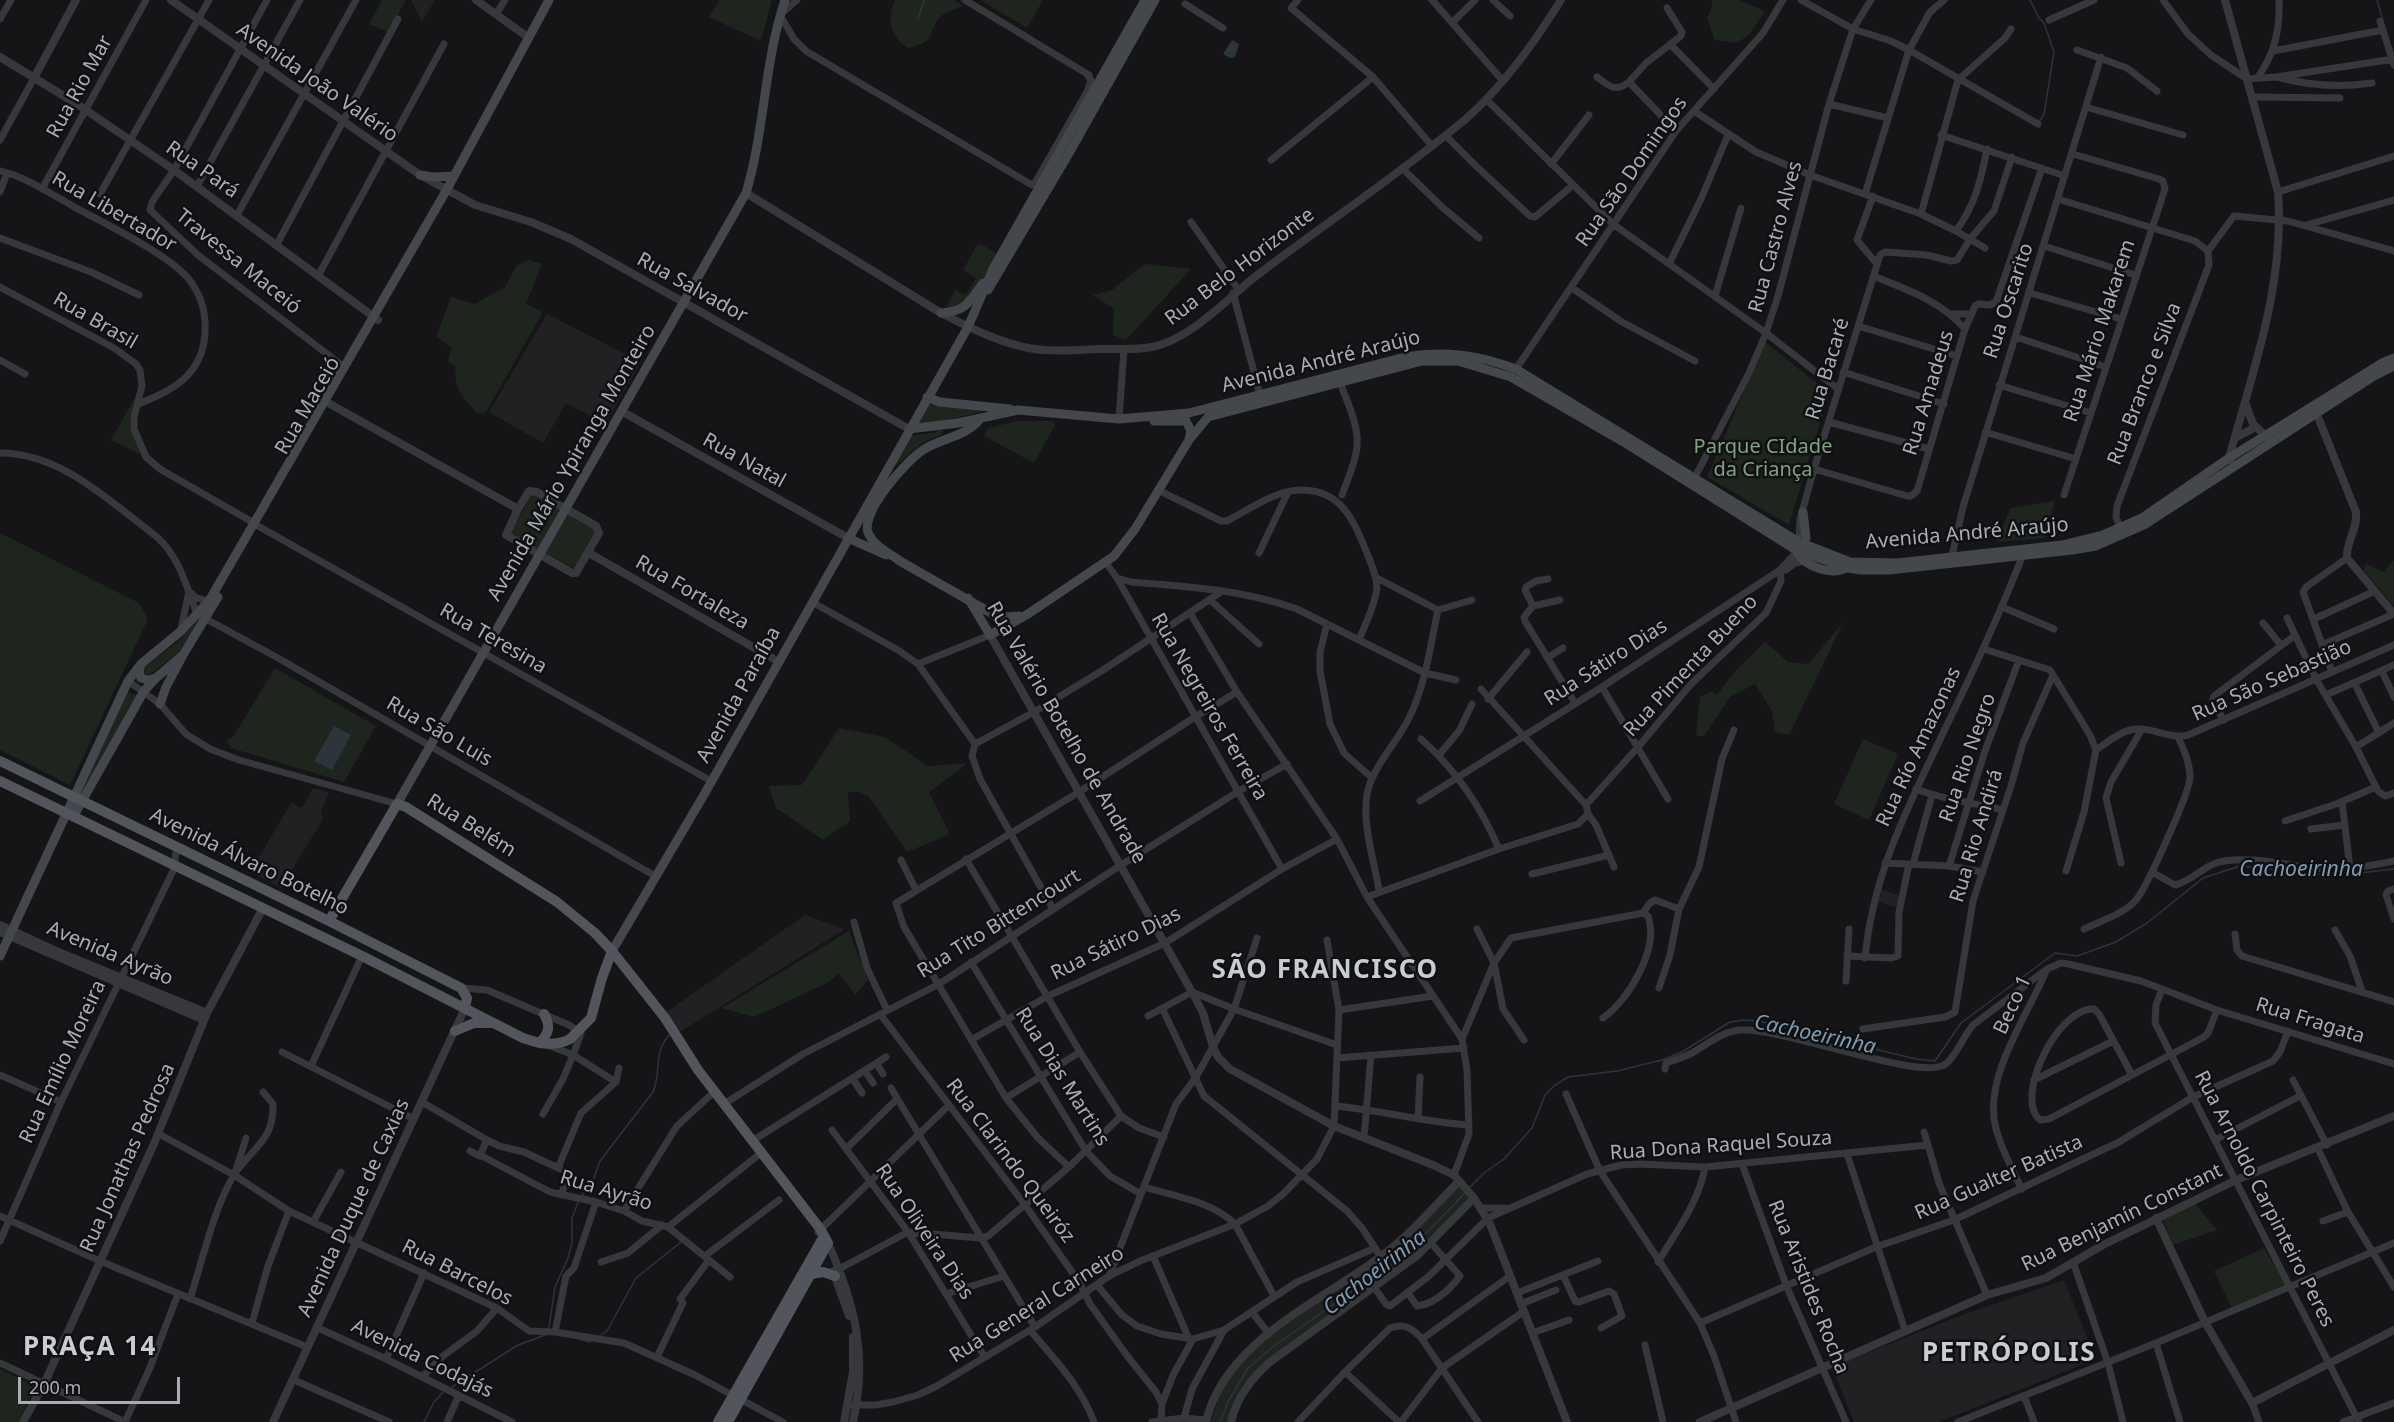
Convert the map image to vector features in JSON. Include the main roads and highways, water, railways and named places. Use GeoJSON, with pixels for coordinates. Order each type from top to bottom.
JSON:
{"type":"FeatureCollection","features":[{"type":"Feature","properties":{"kind":"main road","name":"Rua Maceió"},"geometry":{"type":"LineString","coordinates":[[449,192],[454,176],[549,0]]}},
{"type":"Feature","properties":{"kind":"main road","name":"Rua Maceió"},"geometry":{"type":"LineString","coordinates":[[0,956],[78,798],[128,681],[141,664],[201,617],[344,367],[449,192],[556,0]]}},
{"type":"Feature","properties":{"kind":"main road","name":"Avenida Mário Ypiranga Monteiro"},"geometry":{"type":"LineString","coordinates":[[329,921],[431,747],[538,554],[623,412],[746,193],[753,171],[784,0]]}},
{"type":"Feature","properties":{"kind":"main road"},"geometry":{"type":"LineString","coordinates":[[980,302],[993,269],[1068,130],[1099,82],[1145,0]]}},
{"type":"Feature","properties":{"kind":"main road"},"geometry":{"type":"LineString","coordinates":[[980,302],[1063,164],[1155,0]]}},
{"type":"Feature","properties":{"kind":"main road"},"geometry":{"type":"LineString","coordinates":[[420,176],[454,176]]}},
{"type":"Feature","properties":{"kind":"main road"},"geometry":{"type":"LineString","coordinates":[[941,313],[956,312],[966,306],[993,269]]}},
{"type":"Feature","properties":{"kind":"main road","name":"Avenida Paraíba"},"geometry":{"type":"LineString","coordinates":[[542,1044],[570,1039],[591,1018],[612,951],[779,662],[980,302]]}},
{"type":"Feature","properties":{"kind":"main road","name":"Rua Maceió"},"geometry":{"type":"LineString","coordinates":[[78,798],[144,691],[183,655],[209,601],[330,404],[375,318]]}},
{"type":"Feature","properties":{"kind":"main road","name":"Avenida André Araújo"},"geometry":{"type":"LineString","coordinates":[[909,429],[980,419],[1018,410],[1123,419],[1188,413],[1425,354],[1468,355],[1516,369],[1800,543]]}},
{"type":"Feature","properties":{"kind":"main road","name":"Avenida André Araújo"},"geometry":{"type":"LineString","coordinates":[[2316,410],[2382,363],[2394,358]]}},
{"type":"Feature","properties":{"kind":"main road","name":"Avenida André Araújo"},"geometry":{"type":"LineString","coordinates":[[1189,440],[1203,422],[1215,414],[1422,361],[1458,361],[1493,370],[1530,386],[1800,543],[1861,570],[1889,570],[2022,557],[2096,546],[2144,525],[2232,462]]}},
{"type":"Feature","properties":{"kind":"main road","name":"Avenida André Araújo"},"geometry":{"type":"LineString","coordinates":[[1849,565],[1897,563],[2062,545],[2121,529],[2316,410],[2394,366]]}},
{"type":"Feature","properties":{"kind":"main road"},"geometry":{"type":"LineString","coordinates":[[927,398],[940,402],[1018,410]]}},
{"type":"Feature","properties":{"kind":"main road"},"geometry":{"type":"LineString","coordinates":[[903,562],[869,535],[867,525],[876,506],[894,477],[908,461],[932,445],[964,432],[980,419]]}},
{"type":"Feature","properties":{"kind":"main road"},"geometry":{"type":"LineString","coordinates":[[968,598],[999,616],[1012,618],[1028,614],[1106,563],[1127,540],[1189,440],[1191,431],[1186,421],[1123,419]]}},
{"type":"Feature","properties":{"kind":"main road"},"geometry":{"type":"LineString","coordinates":[[1803,512],[1798,555],[1805,561],[1833,572],[1849,565]]}},
{"type":"Feature","properties":{"kind":"main road"},"geometry":{"type":"LineString","coordinates":[[1789,536],[1799,527]]}},
{"type":"Feature","properties":{"kind":"main road","name":"Rua Valério Botelho de Andrade"},"geometry":{"type":"LineString","coordinates":[[848,538],[903,562],[968,598],[990,634],[1028,614]]}},
{"type":"Feature","properties":{"kind":"main road"},"geometry":{"type":"LineString","coordinates":[[160,704],[183,655]]}},
{"type":"Feature","properties":{"kind":"main road"},"geometry":{"type":"LineString","coordinates":[[141,664],[139,672],[141,678],[148,680],[156,678]]}},
{"type":"Feature","properties":{"kind":"main road","name":"Avenida Álvaro Botelho"},"geometry":{"type":"LineString","coordinates":[[0,761],[461,988],[467,998],[465,1008]]}},
{"type":"Feature","properties":{"kind":"main road"},"geometry":{"type":"LineString","coordinates":[[0,781],[362,956],[495,1024],[542,1044],[549,1026],[544,1014]]}},
{"type":"Feature","properties":{"kind":"main road","name":"Rua Belém"},"geometry":{"type":"LineString","coordinates":[[397,804],[406,807],[558,902],[583,921],[612,951],[665,1018],[698,1070],[822,1237],[810,1272]]}},
{"type":"Feature","properties":{"kind":"main road"},"geometry":{"type":"LineString","coordinates":[[455,1031],[474,1023],[495,1024]]}},
{"type":"Feature","properties":{"kind":"main road"},"geometry":{"type":"LineString","coordinates":[[718,1422],[736,1399],[810,1272],[837,1272]]}},
{"type":"Feature","properties":{"kind":"main road"},"geometry":{"type":"LineString","coordinates":[[729,1422],[736,1399]]}},
{"type":"Feature","properties":{"kind":"waterway"},"geometry":{"type":"LineString","coordinates":[[918,19],[924,0]]}},
{"type":"Feature","properties":{"kind":"waterway"},"geometry":{"type":"LineString","coordinates":[[2030,0],[2044,23],[2054,52],[2044,114],[2039,122]]}},
{"type":"Feature","properties":{"kind":"waterway"},"geometry":{"type":"LineString","coordinates":[[2377,0],[2383,20]]}},
{"type":"Feature","properties":{"kind":"waterway","name":"Cachoeirinha"},"geometry":{"type":"LineString","coordinates":[[1470,1187],[1484,1173],[1504,1159],[1532,1128],[1545,1095],[1568,1077],[1617,1071],[1662,1060],[1682,1052],[1730,1022],[1744,1020],[1759,1021],[1916,1059],[1935,1061],[1961,1023],[2055,953],[2077,956],[2116,942],[2147,923],[2203,878],[2240,866],[2317,874],[2351,874],[2394,869]]}},
{"type":"Feature","properties":{"kind":"waterway"},"geometry":{"type":"LineString","coordinates":[[582,1196],[594,1178],[600,1161],[653,1092],[659,1057],[669,1035]]}},
{"type":"Feature","properties":{"kind":"waterway","name":"Cachoeirinha"},"geometry":{"type":"LineString","coordinates":[[1220,1422],[1228,1402],[1248,1368],[1274,1346],[1407,1253],[1465,1193]]}},
{"type":"Feature","properties":{"kind":"waterway"},"geometry":{"type":"LineString","coordinates":[[549,1328],[555,1287],[568,1258],[572,1243],[572,1218],[579,1200]]}},
{"type":"Feature","properties":{"kind":"waterway"},"geometry":{"type":"LineString","coordinates":[[601,1335],[607,1331],[636,1278],[681,1242]]}},
{"type":"Feature","properties":{"kind":"waterway"},"geometry":{"type":"LineString","coordinates":[[452,1387],[518,1345],[545,1335]]}},
{"type":"Feature","properties":{"kind":"waterway"},"geometry":{"type":"LineString","coordinates":[[579,1339],[590,1342]]}},
{"type":"Feature","properties":{"kind":"waterway"},"geometry":{"type":"LineString","coordinates":[[424,1422],[434,1402],[443,1392]]}},
{"type":"Feature","properties":{"kind":"district","name":"SÃO FRANCISCO"},"geometry":{"type":"Point","coordinates":[1325,971]}},
{"type":"Feature","properties":{"kind":"district","name":"PRAÇA 14"},"geometry":{"type":"Point","coordinates":[90,1348]}},
{"type":"Feature","properties":{"kind":"district","name":"PETRÓPOLIS"},"geometry":{"type":"Point","coordinates":[2009,1354]}},
{"type":"Feature","properties":{"kind":"park label","name":"Parque CIdade da Criança"},"geometry":{"type":"Point","coordinates":[1763,458]}}]}
